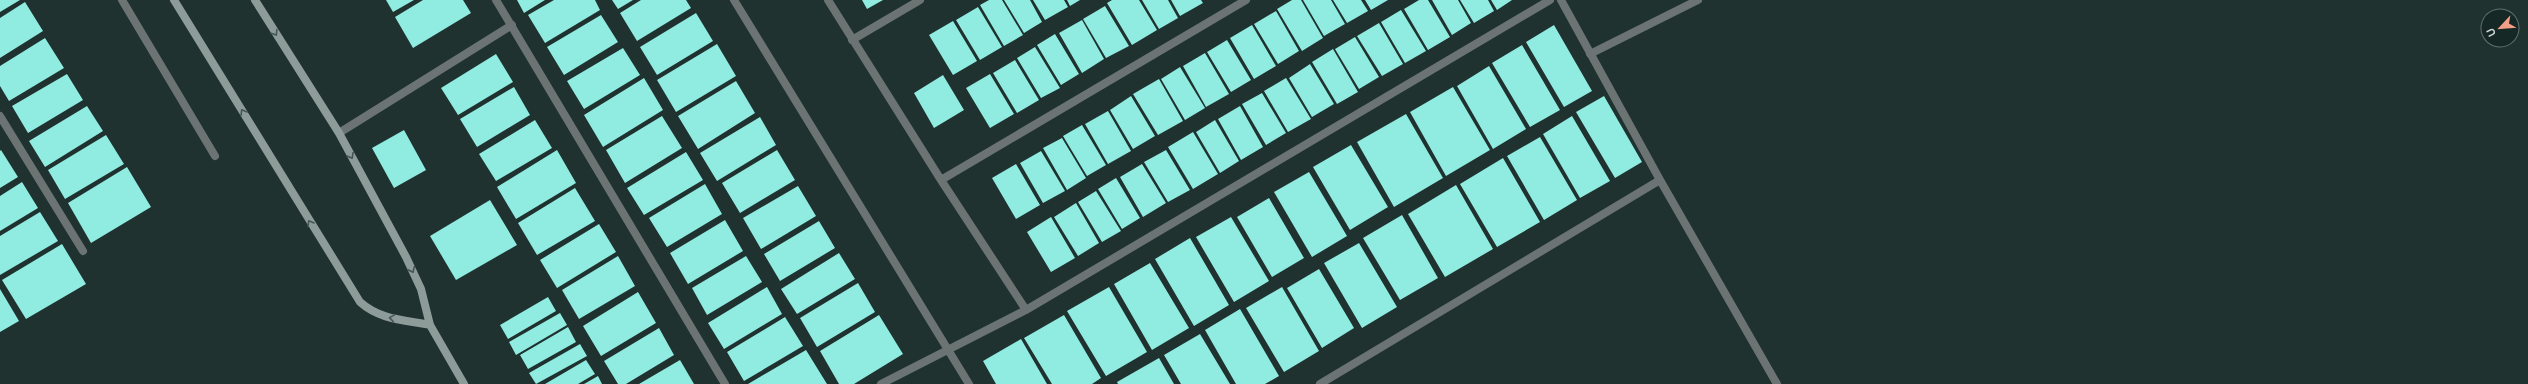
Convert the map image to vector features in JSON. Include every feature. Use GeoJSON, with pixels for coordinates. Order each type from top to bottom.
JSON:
{"type":"FeatureCollection","features":[{"type":"Feature","properties":{"kind":"street"},"geometry":{"type":"LineString","coordinates":[[122,0],[216,156]]}},
{"type":"Feature","properties":{"kind":"street"},"geometry":{"type":"LineString","coordinates":[[174,0],[360,302],[370,311],[380,316],[430,325]]}},
{"type":"Feature","properties":{"kind":"street"},"geometry":{"type":"LineString","coordinates":[[255,0],[339,134],[406,257],[421,289],[430,325],[464,384]]}},
{"type":"Feature","properties":{"kind":"street"},"geometry":{"type":"LineString","coordinates":[[496,0],[725,384]]}},
{"type":"Feature","properties":{"kind":"street"},"geometry":{"type":"LineString","coordinates":[[734,0],[969,384]]}},
{"type":"Feature","properties":{"kind":"street"},"geometry":{"type":"LineString","coordinates":[[828,0],[941,180],[1026,310]]}},
{"type":"Feature","properties":{"kind":"street"},"geometry":{"type":"LineString","coordinates":[[852,40],[920,0]]}},
{"type":"Feature","properties":{"kind":"street"},"geometry":{"type":"LineString","coordinates":[[941,180],[1246,0]]}},
{"type":"Feature","properties":{"kind":"street"},"geometry":{"type":"LineString","coordinates":[[880,384],[947,348],[1026,310],[1550,0]]}},
{"type":"Feature","properties":{"kind":"street"},"geometry":{"type":"LineString","coordinates":[[1561,0],[1660,180],[1777,384]]}},
{"type":"Feature","properties":{"kind":"street"},"geometry":{"type":"LineString","coordinates":[[1590,54],[1698,0]]}},
{"type":"Feature","properties":{"kind":"street"},"geometry":{"type":"LineString","coordinates":[[339,134],[512,25]]}},
{"type":"Feature","properties":{"kind":"street"},"geometry":{"type":"LineString","coordinates":[[0,116],[83,251]]}},
{"type":"Feature","properties":{"kind":"street"},"geometry":{"type":"LineString","coordinates":[[1320,384],[1660,180]]}},
{"type":"Feature","properties":{"kind":"building"},"geometry":{"type":"Polygon","coordinates":[[[0,0],[20,0],[0,12],[0,0]]]}},
{"type":"Feature","properties":{"kind":"building"},"geometry":{"type":"Polygon","coordinates":[[[386,0],[414,0],[393,12],[386,0]]]}},
{"type":"Feature","properties":{"kind":"building"},"geometry":{"type":"Polygon","coordinates":[[[423,0],[463,0],[471,13],[413,48],[395,17],[423,0]]]}},
{"type":"Feature","properties":{"kind":"building"},"geometry":{"type":"Polygon","coordinates":[[[517,0],[545,0],[524,13],[517,0]]]}},
{"type":"Feature","properties":{"kind":"building"},"geometry":{"type":"Polygon","coordinates":[[[554,0],[595,0],[600,10],[545,43],[528,15],[554,0]]]}},
{"type":"Feature","properties":{"kind":"building"},"geometry":{"type":"Polygon","coordinates":[[[612,0],[633,0],[618,9],[612,0]]]}},
{"type":"Feature","properties":{"kind":"building"},"geometry":{"type":"Polygon","coordinates":[[[641,0],[686,0],[691,8],[637,41],[620,13],[641,0]]]}},
{"type":"Feature","properties":{"kind":"building"},"geometry":{"type":"Polygon","coordinates":[[[862,0],[883,0],[867,9],[862,0]]]}},
{"type":"Feature","properties":{"kind":"building"},"geometry":{"type":"Polygon","coordinates":[[[989,0],[1002,0],[1023,35],[1004,46],[980,5],[989,0]]]}},
{"type":"Feature","properties":{"kind":"building"},"geometry":{"type":"Polygon","coordinates":[[[1004,0],[1030,0],[1042,22],[1024,33],[1004,0]]]}},
{"type":"Feature","properties":{"kind":"building"},"geometry":{"type":"Polygon","coordinates":[[[1033,0],[1064,0],[1068,7],[1045,20],[1033,0]]]}},
{"type":"Feature","properties":{"kind":"building"},"geometry":{"type":"Polygon","coordinates":[[[1067,0],[1080,0],[1070,6],[1067,0]]]}},
{"type":"Feature","properties":{"kind":"building"},"geometry":{"type":"Polygon","coordinates":[[[1112,0],[1139,0],[1157,30],[1132,45],[1107,3],[1112,0]]]}},
{"type":"Feature","properties":{"kind":"building"},"geometry":{"type":"Polygon","coordinates":[[[1142,0],[1168,0],[1178,18],[1159,29],[1142,0]]]}},
{"type":"Feature","properties":{"kind":"building"},"geometry":{"type":"Polygon","coordinates":[[[1171,0],[1201,0],[1203,3],[1180,16],[1171,0]]]}},
{"type":"Feature","properties":{"kind":"building"},"geometry":{"type":"Polygon","coordinates":[[[1292,0],[1301,0],[1323,38],[1302,51],[1277,9],[1292,0]]]}},
{"type":"Feature","properties":{"kind":"building"},"geometry":{"type":"Polygon","coordinates":[[[1303,0],[1331,0],[1345,24],[1324,36],[1303,0]]]}},
{"type":"Feature","properties":{"kind":"building"},"geometry":{"type":"Polygon","coordinates":[[[1333,0],[1361,0],[1368,11],[1347,23],[1333,0]]]}},
{"type":"Feature","properties":{"kind":"building"},"geometry":{"type":"Polygon","coordinates":[[[1365,0],[1388,0],[1371,10],[1365,0]]]}},
{"type":"Feature","properties":{"kind":"building"},"geometry":{"type":"Polygon","coordinates":[[[1419,0],[1428,0],[1450,37],[1428,50],[1404,9],[1419,0]]]}},
{"type":"Feature","properties":{"kind":"building"},"geometry":{"type":"Polygon","coordinates":[[[1432,0],[1458,0],[1471,23],[1452,35],[1432,0]]]}},
{"type":"Feature","properties":{"kind":"building"},"geometry":{"type":"Polygon","coordinates":[[[1460,0],[1488,0],[1494,11],[1474,23],[1460,0]]]}},
{"type":"Feature","properties":{"kind":"building"},"geometry":{"type":"Polygon","coordinates":[[[1491,0],[1512,0],[1497,10],[1491,0]]]}},
{"type":"Feature","properties":{"kind":"building"},"geometry":{"type":"Polygon","coordinates":[[[25,2],[43,31],[0,58],[0,18],[25,2]]]}},
{"type":"Feature","properties":{"kind":"building"},"geometry":{"type":"Polygon","coordinates":[[[1105,6],[1129,46],[1106,58],[1083,19],[1105,6]]]}},
{"type":"Feature","properties":{"kind":"building"},"geometry":{"type":"Polygon","coordinates":[[[978,7],[1002,47],[980,60],[956,20],[978,7]]]}},
{"type":"Feature","properties":{"kind":"building"},"geometry":{"type":"Polygon","coordinates":[[[1401,10],[1426,51],[1405,63],[1381,22],[1401,10]]]}},
{"type":"Feature","properties":{"kind":"building"},"geometry":{"type":"Polygon","coordinates":[[[1276,11],[1299,51],[1278,64],[1254,24],[1276,11]]]}},
{"type":"Feature","properties":{"kind":"building"},"geometry":{"type":"Polygon","coordinates":[[[696,13],[713,41],[657,75],[640,47],[696,13]]]}},
{"type":"Feature","properties":{"kind":"building"},"geometry":{"type":"Polygon","coordinates":[[[601,15],[618,42],[564,75],[547,47],[601,15]]]}},
{"type":"Feature","properties":{"kind":"building"},"geometry":{"type":"Polygon","coordinates":[[[1082,20],[1104,59],[1082,73],[1059,33],[1082,20]]]}},
{"type":"Feature","properties":{"kind":"building"},"geometry":{"type":"Polygon","coordinates":[[[953,21],[977,61],[953,75],[929,35],[953,21]]]}},
{"type":"Feature","properties":{"kind":"building"},"geometry":{"type":"Polygon","coordinates":[[[1379,23],[1403,64],[1382,76],[1357,36],[1379,23]]]}},
{"type":"Feature","properties":{"kind":"building"},"geometry":{"type":"Polygon","coordinates":[[[1252,25],[1276,66],[1254,79],[1230,38],[1252,25]]]}},
{"type":"Feature","properties":{"kind":"building"},"geometry":{"type":"Polygon","coordinates":[[[1554,25],[1592,91],[1564,107],[1526,42],[1554,25]]]}},
{"type":"Feature","properties":{"kind":"building"},"geometry":{"type":"Polygon","coordinates":[[[1055,34],[1079,74],[1061,85],[1037,45],[1055,34]]]}},
{"type":"Feature","properties":{"kind":"building"},"geometry":{"type":"Polygon","coordinates":[[[1355,37],[1379,77],[1359,89],[1335,49],[1355,37]]]}},
{"type":"Feature","properties":{"kind":"building"},"geometry":{"type":"Polygon","coordinates":[[[45,38],[64,68],[9,101],[0,86],[0,66],[45,38]]]}},
{"type":"Feature","properties":{"kind":"building"},"geometry":{"type":"Polygon","coordinates":[[[1227,40],[1251,80],[1231,92],[1207,52],[1227,40]]]}},
{"type":"Feature","properties":{"kind":"building"},"geometry":{"type":"Polygon","coordinates":[[[717,44],[736,76],[676,112],[657,80],[717,44]]]}},
{"type":"Feature","properties":{"kind":"building"},"geometry":{"type":"Polygon","coordinates":[[[1522,45],[1560,110],[1530,127],[1492,63],[1522,45]]]}},
{"type":"Feature","properties":{"kind":"building"},"geometry":{"type":"Polygon","coordinates":[[[1035,47],[1060,88],[1041,98],[1017,58],[1035,47]]]}},
{"type":"Feature","properties":{"kind":"building"},"geometry":{"type":"Polygon","coordinates":[[[623,48],[640,75],[584,109],[567,81],[623,48]]]}},
{"type":"Feature","properties":{"kind":"building"},"geometry":{"type":"Polygon","coordinates":[[[1333,49],[1358,92],[1337,104],[1312,62],[1333,49]]]}},
{"type":"Feature","properties":{"kind":"building"},"geometry":{"type":"Polygon","coordinates":[[[1205,53],[1229,94],[1206,107],[1183,66],[1205,53]]]}},
{"type":"Feature","properties":{"kind":"building"},"geometry":{"type":"Polygon","coordinates":[[[496,54],[513,82],[458,115],[441,88],[496,54]]]}},
{"type":"Feature","properties":{"kind":"building"},"geometry":{"type":"Polygon","coordinates":[[[1015,60],[1039,100],[1017,113],[993,73],[1015,60]]]}},
{"type":"Feature","properties":{"kind":"building"},"geometry":{"type":"Polygon","coordinates":[[[1310,64],[1334,104],[1312,117],[1289,78],[1310,64]]]}},
{"type":"Feature","properties":{"kind":"building"},"geometry":{"type":"Polygon","coordinates":[[[1489,66],[1526,129],[1493,149],[1457,86],[1489,66]]]}},
{"type":"Feature","properties":{"kind":"building"},"geometry":{"type":"Polygon","coordinates":[[[1180,67],[1205,108],[1185,120],[1161,79],[1180,67]]]}},
{"type":"Feature","properties":{"kind":"building"},"geometry":{"type":"Polygon","coordinates":[[[67,74],[83,100],[28,133],[12,106],[67,74]]]}},
{"type":"Feature","properties":{"kind":"building"},"geometry":{"type":"Polygon","coordinates":[[[990,74],[1014,114],[990,128],[966,88],[990,74]]]}},
{"type":"Feature","properties":{"kind":"building"},"geometry":{"type":"Polygon","coordinates":[[[943,75],[964,110],[934,128],[914,93],[943,75]]]}},
{"type":"Feature","properties":{"kind":"building"},"geometry":{"type":"Polygon","coordinates":[[[644,78],[663,110],[603,147],[584,115],[644,78]]]}},
{"type":"Feature","properties":{"kind":"building"},"geometry":{"type":"Polygon","coordinates":[[[1286,78],[1311,119],[1288,132],[1264,91],[1286,78]]]}},
{"type":"Feature","properties":{"kind":"building"},"geometry":{"type":"Polygon","coordinates":[[[1159,79],[1183,121],[1158,135],[1133,94],[1159,79]]]}},
{"type":"Feature","properties":{"kind":"building"},"geometry":{"type":"Polygon","coordinates":[[[736,81],[755,113],[698,149],[678,116],[736,81]]]}},
{"type":"Feature","properties":{"kind":"building"},"geometry":{"type":"Polygon","coordinates":[[[514,87],[530,115],[477,147],[460,119],[514,87]]]}},
{"type":"Feature","properties":{"kind":"building"},"geometry":{"type":"Polygon","coordinates":[[[1453,87],[1490,150],[1446,176],[1410,112],[1453,87]]]}},
{"type":"Feature","properties":{"kind":"building"},"geometry":{"type":"Polygon","coordinates":[[[1262,93],[1286,133],[1266,145],[1242,104],[1262,93]]]}},
{"type":"Feature","properties":{"kind":"building"},"geometry":{"type":"Polygon","coordinates":[[[1131,96],[1155,136],[1133,149],[1110,110],[1131,96]]]}},
{"type":"Feature","properties":{"kind":"building"},"geometry":{"type":"Polygon","coordinates":[[[1604,96],[1642,162],[1615,178],[1576,112],[1604,96]]]}},
{"type":"Feature","properties":{"kind":"building"},"geometry":{"type":"Polygon","coordinates":[[[87,106],[103,131],[45,167],[29,141],[87,106]]]}},
{"type":"Feature","properties":{"kind":"building"},"geometry":{"type":"Polygon","coordinates":[[[1240,106],[1263,147],[1241,160],[1218,119],[1240,106]]]}},
{"type":"Feature","properties":{"kind":"building"},"geometry":{"type":"Polygon","coordinates":[[[1108,111],[1131,151],[1108,164],[1085,124],[1108,111]]]}},
{"type":"Feature","properties":{"kind":"building"},"geometry":{"type":"Polygon","coordinates":[[[1406,114],[1443,178],[1394,207],[1357,142],[1406,114]]]}},
{"type":"Feature","properties":{"kind":"building"},"geometry":{"type":"Polygon","coordinates":[[[662,116],[682,148],[625,183],[606,150],[662,116]]]}},
{"type":"Feature","properties":{"kind":"building"},"geometry":{"type":"Polygon","coordinates":[[[1572,116],[1610,181],[1580,198],[1543,134],[1572,116]]]}},
{"type":"Feature","properties":{"kind":"building"},"geometry":{"type":"Polygon","coordinates":[[[760,117],[776,145],[717,181],[700,153],[760,117]]]}},
{"type":"Feature","properties":{"kind":"building"},"geometry":{"type":"Polygon","coordinates":[[[535,120],[552,148],[496,181],[479,154],[535,120]]]}},
{"type":"Feature","properties":{"kind":"building"},"geometry":{"type":"Polygon","coordinates":[[[1215,120],[1239,161],[1220,173],[1196,132],[1215,120]]]}},
{"type":"Feature","properties":{"kind":"building"},"geometry":{"type":"Polygon","coordinates":[[[1082,125],[1106,165],[1087,176],[1063,136],[1082,125]]]}},
{"type":"Feature","properties":{"kind":"building"},"geometry":{"type":"Polygon","coordinates":[[[404,130],[426,170],[394,188],[372,148],[404,130]]]}},
{"type":"Feature","properties":{"kind":"building"},"geometry":{"type":"Polygon","coordinates":[[[1193,132],[1218,174],[1193,189],[1168,147],[1193,132]]]}},
{"type":"Feature","properties":{"kind":"building"},"geometry":{"type":"Polygon","coordinates":[[[106,135],[124,164],[65,199],[48,170],[106,135]]]}},
{"type":"Feature","properties":{"kind":"building"},"geometry":{"type":"Polygon","coordinates":[[[1540,137],[1577,200],[1544,220],[1507,156],[1540,137]]]}},
{"type":"Feature","properties":{"kind":"building"},"geometry":{"type":"Polygon","coordinates":[[[1062,138],[1086,178],[1067,190],[1043,148],[1062,138]]]}},
{"type":"Feature","properties":{"kind":"building"},"geometry":{"type":"Polygon","coordinates":[[[1351,145],[1388,207],[1350,230],[1313,167],[1351,145]]]}},
{"type":"Feature","properties":{"kind":"building"},"geometry":{"type":"Polygon","coordinates":[[[1,150],[18,177],[0,188],[0,151],[1,150]]]}},
{"type":"Feature","properties":{"kind":"building"},"geometry":{"type":"Polygon","coordinates":[[[557,150],[576,183],[516,219],[497,187],[557,150]]]}},
{"type":"Feature","properties":{"kind":"building"},"geometry":{"type":"Polygon","coordinates":[[[777,150],[795,180],[740,213],[722,183],[777,150]]]}},
{"type":"Feature","properties":{"kind":"building"},"geometry":{"type":"Polygon","coordinates":[[[1166,150],[1190,190],[1168,202],[1144,162],[1166,150]]]}},
{"type":"Feature","properties":{"kind":"building"},"geometry":{"type":"Polygon","coordinates":[[[1041,151],[1065,191],[1043,203],[1020,163],[1041,151]]]}},
{"type":"Feature","properties":{"kind":"building"},"geometry":{"type":"Polygon","coordinates":[[[686,152],[703,180],[644,215],[627,188],[686,152]]]}},
{"type":"Feature","properties":{"kind":"building"},"geometry":{"type":"Polygon","coordinates":[[[1503,158],[1540,222],[1497,247],[1460,184],[1503,158]]]}},
{"type":"Feature","properties":{"kind":"building"},"geometry":{"type":"Polygon","coordinates":[[[1016,164],[1040,205],[1016,219],[992,178],[1016,164]]]}},
{"type":"Feature","properties":{"kind":"building"},"geometry":{"type":"Polygon","coordinates":[[[1142,164],[1166,203],[1143,217],[1120,177],[1142,164]]]}},
{"type":"Feature","properties":{"kind":"building"},"geometry":{"type":"Polygon","coordinates":[[[127,167],[151,207],[91,243],[68,203],[127,167]]]}},
{"type":"Feature","properties":{"kind":"building"},"geometry":{"type":"Polygon","coordinates":[[[1309,172],[1347,236],[1312,257],[1274,192],[1309,172]]]}},
{"type":"Feature","properties":{"kind":"building"},"geometry":{"type":"Polygon","coordinates":[[[1116,178],[1140,218],[1122,229],[1098,189],[1116,178]]]}},
{"type":"Feature","properties":{"kind":"building"},"geometry":{"type":"Polygon","coordinates":[[[22,182],[38,208],[0,231],[0,196],[22,182]]]}},
{"type":"Feature","properties":{"kind":"building"},"geometry":{"type":"Polygon","coordinates":[[[705,184],[722,214],[667,247],[649,218],[705,184]]]}},
{"type":"Feature","properties":{"kind":"building"},"geometry":{"type":"Polygon","coordinates":[[[1456,185],[1493,249],[1445,277],[1408,214],[1456,185]]]}},
{"type":"Feature","properties":{"kind":"building"},"geometry":{"type":"Polygon","coordinates":[[[798,186],[816,216],[761,249],[743,218],[798,186]]]}},
{"type":"Feature","properties":{"kind":"building"},"geometry":{"type":"Polygon","coordinates":[[[575,188],[595,221],[537,255],[518,223],[575,188]]]}},
{"type":"Feature","properties":{"kind":"building"},"geometry":{"type":"Polygon","coordinates":[[[1096,191],[1121,231],[1102,242],[1078,202],[1096,191]]]}},
{"type":"Feature","properties":{"kind":"building"},"geometry":{"type":"Polygon","coordinates":[[[1269,198],[1304,258],[1272,277],[1237,217],[1269,198]]]}},
{"type":"Feature","properties":{"kind":"building"},"geometry":{"type":"Polygon","coordinates":[[[490,200],[517,245],[456,280],[430,236],[490,200]]]}},
{"type":"Feature","properties":{"kind":"building"},"geometry":{"type":"Polygon","coordinates":[[[1076,203],[1099,243],[1078,256],[1054,217],[1076,203]]]}},
{"type":"Feature","properties":{"kind":"building"},"geometry":{"type":"Polygon","coordinates":[[[40,212],[58,241],[0,275],[0,236],[40,212]]]}},
{"type":"Feature","properties":{"kind":"building"},"geometry":{"type":"Polygon","coordinates":[[[1402,215],[1438,278],[1400,300],[1363,238],[1402,215]]]}},
{"type":"Feature","properties":{"kind":"building"},"geometry":{"type":"Polygon","coordinates":[[[1051,217],[1075,258],[1051,272],[1027,232],[1051,217]]]}},
{"type":"Feature","properties":{"kind":"building"},"geometry":{"type":"Polygon","coordinates":[[[1231,217],[1269,281],[1234,302],[1196,237],[1231,217]]]}},
{"type":"Feature","properties":{"kind":"building"},"geometry":{"type":"Polygon","coordinates":[[[725,220],[743,251],[688,284],[670,253],[725,220]]]}},
{"type":"Feature","properties":{"kind":"building"},"geometry":{"type":"Polygon","coordinates":[[[819,221],[835,248],[780,281],[764,254],[819,221]]]}},
{"type":"Feature","properties":{"kind":"building"},"geometry":{"type":"Polygon","coordinates":[[[599,224],[616,252],[557,288],[540,260],[599,224]]]}},
{"type":"Feature","properties":{"kind":"building"},"geometry":{"type":"Polygon","coordinates":[[[1190,238],[1229,305],[1194,326],[1155,259],[1190,238]]]}},
{"type":"Feature","properties":{"kind":"building"},"geometry":{"type":"Polygon","coordinates":[[[1359,243],[1397,307],[1362,328],[1324,263],[1359,243]]]}},
{"type":"Feature","properties":{"kind":"building"},"geometry":{"type":"Polygon","coordinates":[[[62,244],[86,284],[26,319],[2,280],[62,244]]]}},
{"type":"Feature","properties":{"kind":"building"},"geometry":{"type":"Polygon","coordinates":[[[839,253],[855,279],[797,314],[781,289],[839,253]]]}},
{"type":"Feature","properties":{"kind":"building"},"geometry":{"type":"Polygon","coordinates":[[[618,256],[635,286],[579,319],[562,290],[618,256]]]}},
{"type":"Feature","properties":{"kind":"building"},"geometry":{"type":"Polygon","coordinates":[[[746,256],[762,282],[707,315],[692,288],[746,256]]]}},
{"type":"Feature","properties":{"kind":"building"},"geometry":{"type":"Polygon","coordinates":[[[1150,263],[1189,328],[1152,350],[1114,284],[1150,263]]]}},
{"type":"Feature","properties":{"kind":"building"},"geometry":{"type":"Polygon","coordinates":[[[1319,269],[1354,328],[1322,348],[1287,288],[1319,269]]]}},
{"type":"Feature","properties":{"kind":"building"},"geometry":{"type":"Polygon","coordinates":[[[858,283],[875,312],[817,347],[800,318],[858,283]]]}},
{"type":"Feature","properties":{"kind":"building"},"geometry":{"type":"Polygon","coordinates":[[[767,287],[782,314],[724,349],[708,323],[767,287]]]}},
{"type":"Feature","properties":{"kind":"building"},"geometry":{"type":"Polygon","coordinates":[[[1109,287],[1147,352],[1106,376],[1067,311],[1109,287]]]}},
{"type":"Feature","properties":{"kind":"building"},"geometry":{"type":"Polygon","coordinates":[[[1282,287],[1319,351],[1284,372],[1246,308],[1282,287]]]}},
{"type":"Feature","properties":{"kind":"building"},"geometry":{"type":"Polygon","coordinates":[[[0,289],[19,321],[0,332],[0,289]]]}},
{"type":"Feature","properties":{"kind":"building"},"geometry":{"type":"Polygon","coordinates":[[[638,292],[656,323],[601,356],[583,326],[638,292]]]}},
{"type":"Feature","properties":{"kind":"building"},"geometry":{"type":"Polygon","coordinates":[[[548,297],[556,311],[508,339],[500,325],[548,297]]]}},
{"type":"Feature","properties":{"kind":"building"},"geometry":{"type":"Polygon","coordinates":[[[1240,309],[1279,376],[1265,384],[1236,384],[1205,330],[1240,309]]]}},
{"type":"Feature","properties":{"kind":"building"},"geometry":{"type":"Polygon","coordinates":[[[560,313],[567,325],[516,355],[509,342],[560,313]]]}},
{"type":"Feature","properties":{"kind":"building"},"geometry":{"type":"Polygon","coordinates":[[[879,315],[903,354],[854,384],[839,384],[820,351],[879,315]]]}},
{"type":"Feature","properties":{"kind":"building"},"geometry":{"type":"Polygon","coordinates":[[[1064,315],[1101,378],[1092,384],[1052,384],[1024,338],[1064,315]]]}},
{"type":"Feature","properties":{"kind":"building"},"geometry":{"type":"Polygon","coordinates":[[[785,317],[803,346],[744,381],[727,352],[785,317]]]}},
{"type":"Feature","properties":{"kind":"building"},"geometry":{"type":"Polygon","coordinates":[[[568,327],[576,342],[528,369],[520,355],[568,327]]]}},
{"type":"Feature","properties":{"kind":"building"},"geometry":{"type":"Polygon","coordinates":[[[659,328],[674,355],[626,384],[618,384],[604,361],[659,328]]]}},
{"type":"Feature","properties":{"kind":"building"},"geometry":{"type":"Polygon","coordinates":[[[1200,334],[1230,384],[1181,384],[1164,355],[1200,334]]]}},
{"type":"Feature","properties":{"kind":"building"},"geometry":{"type":"Polygon","coordinates":[[[1021,339],[1047,384],[996,384],[983,361],[1021,339]]]}},
{"type":"Feature","properties":{"kind":"building"},"geometry":{"type":"Polygon","coordinates":[[[580,344],[587,356],[536,384],[529,373],[580,344]]]}},
{"type":"Feature","properties":{"kind":"building"},"geometry":{"type":"Polygon","coordinates":[[[806,350],[827,384],[748,384],[806,350]]]}},
{"type":"Feature","properties":{"kind":"building"},"geometry":{"type":"Polygon","coordinates":[[[1159,358],[1174,384],[1118,384],[1117,382],[1159,358]]]}},
{"type":"Feature","properties":{"kind":"building"},"geometry":{"type":"Polygon","coordinates":[[[586,360],[595,374],[578,384],[545,384],[586,360]]]}},
{"type":"Feature","properties":{"kind":"building"},"geometry":{"type":"Polygon","coordinates":[[[680,360],[694,384],[639,384],[680,360]]]}},
{"type":"Feature","properties":{"kind":"building"},"geometry":{"type":"Polygon","coordinates":[[[598,376],[602,384],[584,384],[598,376]]]}}]}
